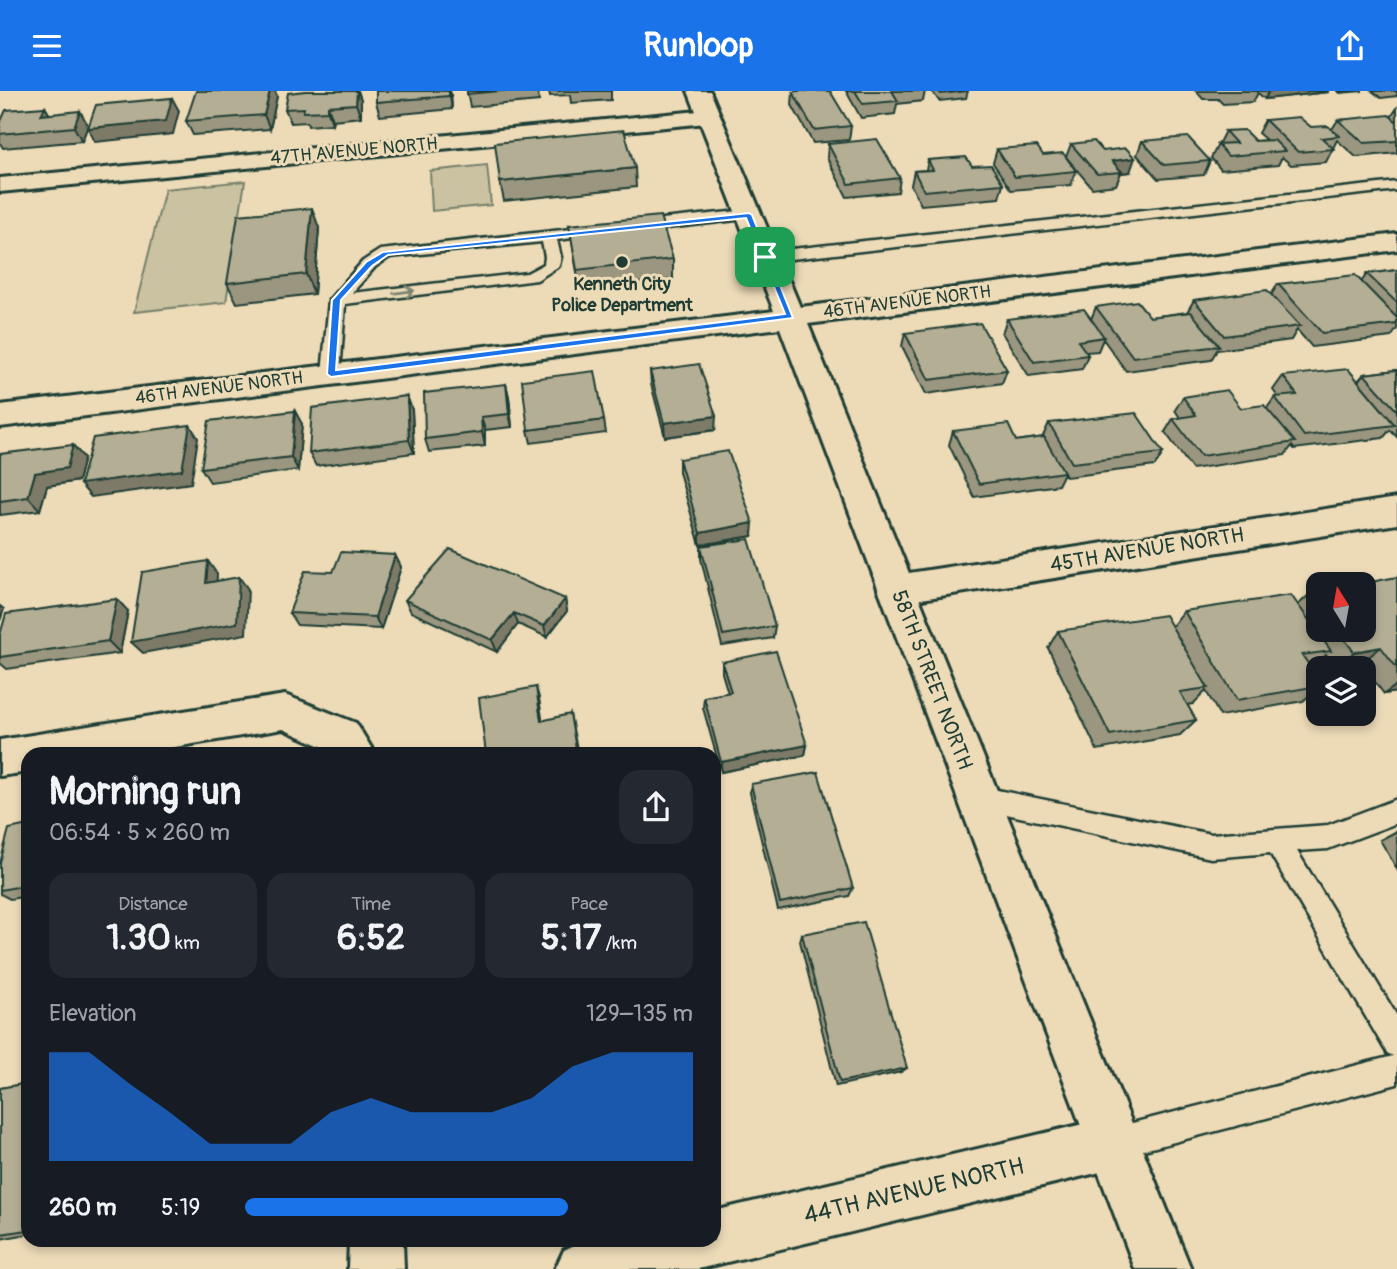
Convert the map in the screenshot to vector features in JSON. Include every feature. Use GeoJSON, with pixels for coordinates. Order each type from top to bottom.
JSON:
{"type":"FeatureCollection","features":[{"type":"Feature","properties":{"kind":"street","name":"47TH AVENUE NORTH"},"geometry":{"type":"LineString","coordinates":[[0,185],[704,104]]}},
{"type":"Feature","properties":{"kind":"street","name":"58TH STREET NORTH"},"geometry":{"type":"LineString","coordinates":[[704,104],[790,316],[1163,1269]]}},
{"type":"Feature","properties":{"kind":"street","name":"46TH AVENUE NORTH"},"geometry":{"type":"LineString","coordinates":[[0,416],[1397,242]]}},
{"type":"Feature","properties":{"kind":"street","name":"45TH AVENUE NORTH"},"geometry":{"type":"LineString","coordinates":[[896,589],[1397,511]]}},
{"type":"Feature","properties":{"kind":"street"},"geometry":{"type":"LineString","coordinates":[[68,747],[285,712],[349,745]]}},
{"type":"Feature","properties":{"kind":"street"},"geometry":{"type":"LineString","coordinates":[[0,758],[21,755]]}},
{"type":"Feature","properties":{"kind":"street","name":"44TH AVENUE NORTH"},"geometry":{"type":"LineString","coordinates":[[721,1236],[1113,1143]]}},
{"type":"Feature","properties":{"kind":"street"},"geometry":{"type":"LineString","coordinates":[[376,1247],[376,1269]]}},
{"type":"Feature","properties":{"kind":"street"},"geometry":{"type":"LineString","coordinates":[[583,1269],[676,1247]]}},
{"type":"Feature","properties":{"kind":"lane"},"geometry":{"type":"LineString","coordinates":[[765,257],[1397,186]]}},
{"type":"Feature","properties":{"kind":"lane"},"geometry":{"type":"LineString","coordinates":[[331,374],[337,300],[369,264],[386,253],[749,215]]}},
{"type":"Feature","properties":{"kind":"lane"},"geometry":{"type":"LineString","coordinates":[[337,300],[531,277],[551,266],[553,257],[548,236]]}},
{"type":"Feature","properties":{"kind":"lane"},"geometry":{"type":"LineString","coordinates":[[978,797],[1211,846],[1328,837],[1397,811]]}},
{"type":"Feature","properties":{"kind":"lane"},"geometry":{"type":"LineString","coordinates":[[1277,841],[1397,1043]]}},
{"type":"Feature","properties":{"kind":"lane"},"geometry":{"type":"LineString","coordinates":[[1113,1143],[1397,1069]]}},
{"type":"Feature","properties":{"kind":"shaded area"},"geometry":{"type":"Polygon","coordinates":[[[487,165],[491,205],[432,211],[430,171],[487,165]]]}},
{"type":"Feature","properties":{"kind":"shaded area"},"geometry":{"type":"Polygon","coordinates":[[[245,181],[226,302],[134,312],[165,189],[245,181]]]}},
{"type":"Feature","properties":{"kind":"building"},"geometry":{"type":"Polygon","coordinates":[[[196,91],[270,91],[264,115],[186,121],[196,91]]]}},
{"type":"Feature","properties":{"kind":"building"},"geometry":{"type":"Polygon","coordinates":[[[357,91],[356,104],[328,106],[328,111],[303,112],[304,108],[285,109],[288,93],[357,91]]]}},
{"type":"Feature","properties":{"kind":"building"},"geometry":{"type":"Polygon","coordinates":[[[376,91],[449,91],[449,96],[376,102],[376,91]]]}},
{"type":"Feature","properties":{"kind":"building"},"geometry":{"type":"Polygon","coordinates":[[[467,91],[501,91],[467,94],[467,91]]]}},
{"type":"Feature","properties":{"kind":"building"},"geometry":{"type":"Polygon","coordinates":[[[830,91],[851,126],[814,130],[793,92],[830,91]]]}},
{"type":"Feature","properties":{"kind":"building"},"geometry":{"type":"Polygon","coordinates":[[[855,91],[892,91],[898,101],[863,104],[855,91]]]}},
{"type":"Feature","properties":{"kind":"building"},"geometry":{"type":"Polygon","coordinates":[[[938,91],[968,91],[941,94],[938,91]]]}},
{"type":"Feature","properties":{"kind":"building"},"geometry":{"type":"Polygon","coordinates":[[[172,98],[166,121],[88,128],[96,105],[172,98]]]}},
{"type":"Feature","properties":{"kind":"building"},"geometry":{"type":"Polygon","coordinates":[[[45,107],[41,115],[80,111],[74,127],[0,134],[0,123],[6,110],[45,107]]]}},
{"type":"Feature","properties":{"kind":"building"},"geometry":{"type":"Polygon","coordinates":[[[1389,115],[1397,122],[1397,141],[1364,143],[1338,120],[1389,115]]]}},
{"type":"Feature","properties":{"kind":"building"},"geometry":{"type":"Polygon","coordinates":[[[1299,117],[1311,127],[1328,126],[1339,136],[1322,138],[1334,149],[1298,152],[1265,120],[1299,117]]]}},
{"type":"Feature","properties":{"kind":"building"},"geometry":{"type":"Polygon","coordinates":[[[624,130],[635,168],[500,182],[495,143],[624,130]]]}},
{"type":"Feature","properties":{"kind":"building"},"geometry":{"type":"Polygon","coordinates":[[[1244,130],[1255,141],[1274,140],[1285,151],[1228,156],[1217,144],[1236,143],[1225,131],[1244,130]]]}},
{"type":"Feature","properties":{"kind":"building"},"geometry":{"type":"Polygon","coordinates":[[[1188,137],[1210,161],[1164,165],[1142,141],[1188,137]]]}},
{"type":"Feature","properties":{"kind":"building"},"geometry":{"type":"Polygon","coordinates":[[[877,139],[900,178],[849,184],[828,144],[877,139]]]}},
{"type":"Feature","properties":{"kind":"building"},"geometry":{"type":"Polygon","coordinates":[[[1094,141],[1103,151],[1126,148],[1135,158],[1112,161],[1122,172],[1097,174],[1071,144],[1094,141]]]}},
{"type":"Feature","properties":{"kind":"building"},"geometry":{"type":"Polygon","coordinates":[[[1037,146],[1043,155],[1063,153],[1076,171],[1015,177],[997,149],[1037,146]]]}},
{"type":"Feature","properties":{"kind":"building"},"geometry":{"type":"Polygon","coordinates":[[[966,157],[972,166],[991,165],[1003,184],[924,191],[914,171],[933,170],[928,160],[966,157]]]}},
{"type":"Feature","properties":{"kind":"building"},"geometry":{"type":"Polygon","coordinates":[[[312,208],[306,274],[227,283],[238,215],[312,208]]]}},
{"type":"Feature","properties":{"kind":"building"},"geometry":{"type":"Polygon","coordinates":[[[660,216],[673,259],[577,270],[569,225],[660,216]]]}},
{"type":"Feature","properties":{"kind":"building"},"geometry":{"type":"Polygon","coordinates":[[[1397,270],[1397,303],[1367,274],[1397,270]]]}},
{"type":"Feature","properties":{"kind":"building"},"geometry":{"type":"Polygon","coordinates":[[[1355,275],[1397,318],[1397,324],[1322,333],[1278,284],[1355,275]]]}},
{"type":"Feature","properties":{"kind":"building"},"geometry":{"type":"Polygon","coordinates":[[[1267,290],[1300,326],[1224,336],[1194,300],[1267,290]]]}},
{"type":"Feature","properties":{"kind":"building"},"geometry":{"type":"Polygon","coordinates":[[[1137,301],[1150,317],[1191,312],[1219,346],[1133,357],[1096,307],[1137,301]]]}},
{"type":"Feature","properties":{"kind":"building"},"geometry":{"type":"Polygon","coordinates":[[[1084,309],[1104,337],[1078,341],[1088,355],[1034,362],[1007,319],[1084,309]]]}},
{"type":"Feature","properties":{"kind":"building"},"geometry":{"type":"Polygon","coordinates":[[[980,323],[1007,370],[929,380],[905,333],[980,323]]]}},
{"type":"Feature","properties":{"kind":"building"},"geometry":{"type":"Polygon","coordinates":[[[699,364],[716,416],[664,423],[650,371],[699,364]]]}},
{"type":"Feature","properties":{"kind":"building"},"geometry":{"type":"Polygon","coordinates":[[[1348,369],[1395,425],[1304,436],[1275,397],[1297,395],[1283,376],[1348,369]]]}},
{"type":"Feature","properties":{"kind":"building"},"geometry":{"type":"Polygon","coordinates":[[[1397,370],[1397,411],[1364,374],[1397,370]]]}},
{"type":"Feature","properties":{"kind":"building"},"geometry":{"type":"Polygon","coordinates":[[[595,371],[604,420],[528,430],[522,380],[595,371]]]}},
{"type":"Feature","properties":{"kind":"building"},"geometry":{"type":"Polygon","coordinates":[[[506,384],[509,414],[481,417],[482,432],[425,439],[424,393],[506,384]]]}},
{"type":"Feature","properties":{"kind":"building"},"geometry":{"type":"Polygon","coordinates":[[[1227,390],[1241,408],[1264,405],[1295,442],[1201,456],[1173,419],[1196,415],[1183,397],[1227,390]]]}},
{"type":"Feature","properties":{"kind":"building"},"geometry":{"type":"Polygon","coordinates":[[[407,396],[409,440],[309,453],[312,408],[407,396]]]}},
{"type":"Feature","properties":{"kind":"building"},"geometry":{"type":"Polygon","coordinates":[[[295,411],[291,457],[201,468],[209,421],[295,411]]]}},
{"type":"Feature","properties":{"kind":"building"},"geometry":{"type":"Polygon","coordinates":[[[1136,413],[1163,453],[1072,463],[1049,423],[1136,413]]]}},
{"type":"Feature","properties":{"kind":"building"},"geometry":{"type":"Polygon","coordinates":[[[1008,424],[1016,441],[1044,437],[1064,472],[979,484],[953,431],[1008,424]]]}},
{"type":"Feature","properties":{"kind":"building"},"geometry":{"type":"Polygon","coordinates":[[[190,425],[182,470],[80,484],[93,438],[190,425]]]}},
{"type":"Feature","properties":{"kind":"building"},"geometry":{"type":"Polygon","coordinates":[[[73,445],[67,468],[35,473],[28,497],[0,501],[0,454],[73,445]]]}},
{"type":"Feature","properties":{"kind":"building"},"geometry":{"type":"Polygon","coordinates":[[[728,451],[753,523],[700,533],[679,459],[728,451]]]}},
{"type":"Feature","properties":{"kind":"building"},"geometry":{"type":"Polygon","coordinates":[[[749,539],[775,626],[723,635],[701,546],[749,539]]]}},
{"type":"Feature","properties":{"kind":"building"},"geometry":{"type":"Polygon","coordinates":[[[450,549],[565,599],[544,626],[514,613],[492,640],[405,600],[450,549]]]}},
{"type":"Feature","properties":{"kind":"building"},"geometry":{"type":"Polygon","coordinates":[[[341,552],[395,555],[375,617],[289,613],[305,571],[333,572],[341,552]]]}},
{"type":"Feature","properties":{"kind":"building"},"geometry":{"type":"Polygon","coordinates":[[[208,561],[206,583],[239,577],[237,623],[131,642],[142,572],[208,561]]]}},
{"type":"Feature","properties":{"kind":"building"},"geometry":{"type":"Polygon","coordinates":[[[1397,577],[1397,668],[1381,647],[1354,652],[1347,642],[1376,642],[1376,581],[1397,577]]]}},
{"type":"Feature","properties":{"kind":"building"},"geometry":{"type":"Polygon","coordinates":[[[1291,595],[1306,616],[1306,642],[1325,642],[1331,651],[1302,655],[1306,661],[1306,688],[1237,700],[1184,611],[1291,595]]]}},
{"type":"Feature","properties":{"kind":"building"},"geometry":{"type":"Polygon","coordinates":[[[117,599],[108,641],[0,657],[0,635],[6,614],[117,599]]]}},
{"type":"Feature","properties":{"kind":"building"},"geometry":{"type":"Polygon","coordinates":[[[1165,615],[1208,688],[1180,692],[1196,720],[1110,735],[1058,631],[1165,615]]]}},
{"type":"Feature","properties":{"kind":"building"},"geometry":{"type":"Polygon","coordinates":[[[776,651],[807,745],[721,762],[721,747],[717,747],[704,697],[731,692],[722,662],[776,651]]]}},
{"type":"Feature","properties":{"kind":"building"},"geometry":{"type":"Polygon","coordinates":[[[536,687],[541,721],[570,714],[576,747],[485,747],[479,698],[536,687]]]}},
{"type":"Feature","properties":{"kind":"building"},"geometry":{"type":"Polygon","coordinates":[[[818,772],[853,888],[780,903],[751,784],[818,772]]]}},
{"type":"Feature","properties":{"kind":"building"},"geometry":{"type":"Polygon","coordinates":[[[21,826],[21,886],[0,890],[0,863],[9,829],[21,826]]]}},
{"type":"Feature","properties":{"kind":"building"},"geometry":{"type":"Polygon","coordinates":[[[864,922],[907,1068],[840,1082],[802,934],[864,922]]]}},
{"type":"Feature","properties":{"kind":"building"},"geometry":{"type":"Polygon","coordinates":[[[21,1084],[21,1231],[0,1234],[0,1088],[21,1084]]]}},
{"type":"Feature","properties":{"kind":"place","name":"Kenneth City Police Department"},"geometry":{"type":"Point","coordinates":[622,262]}},
{"type":"Feature","properties":{"kind":"route"},"geometry":{"type":"LineString","coordinates":[[749,215],[765,257],[790,316],[331,374],[337,300],[369,264],[386,253],[749,215]]}}]}
